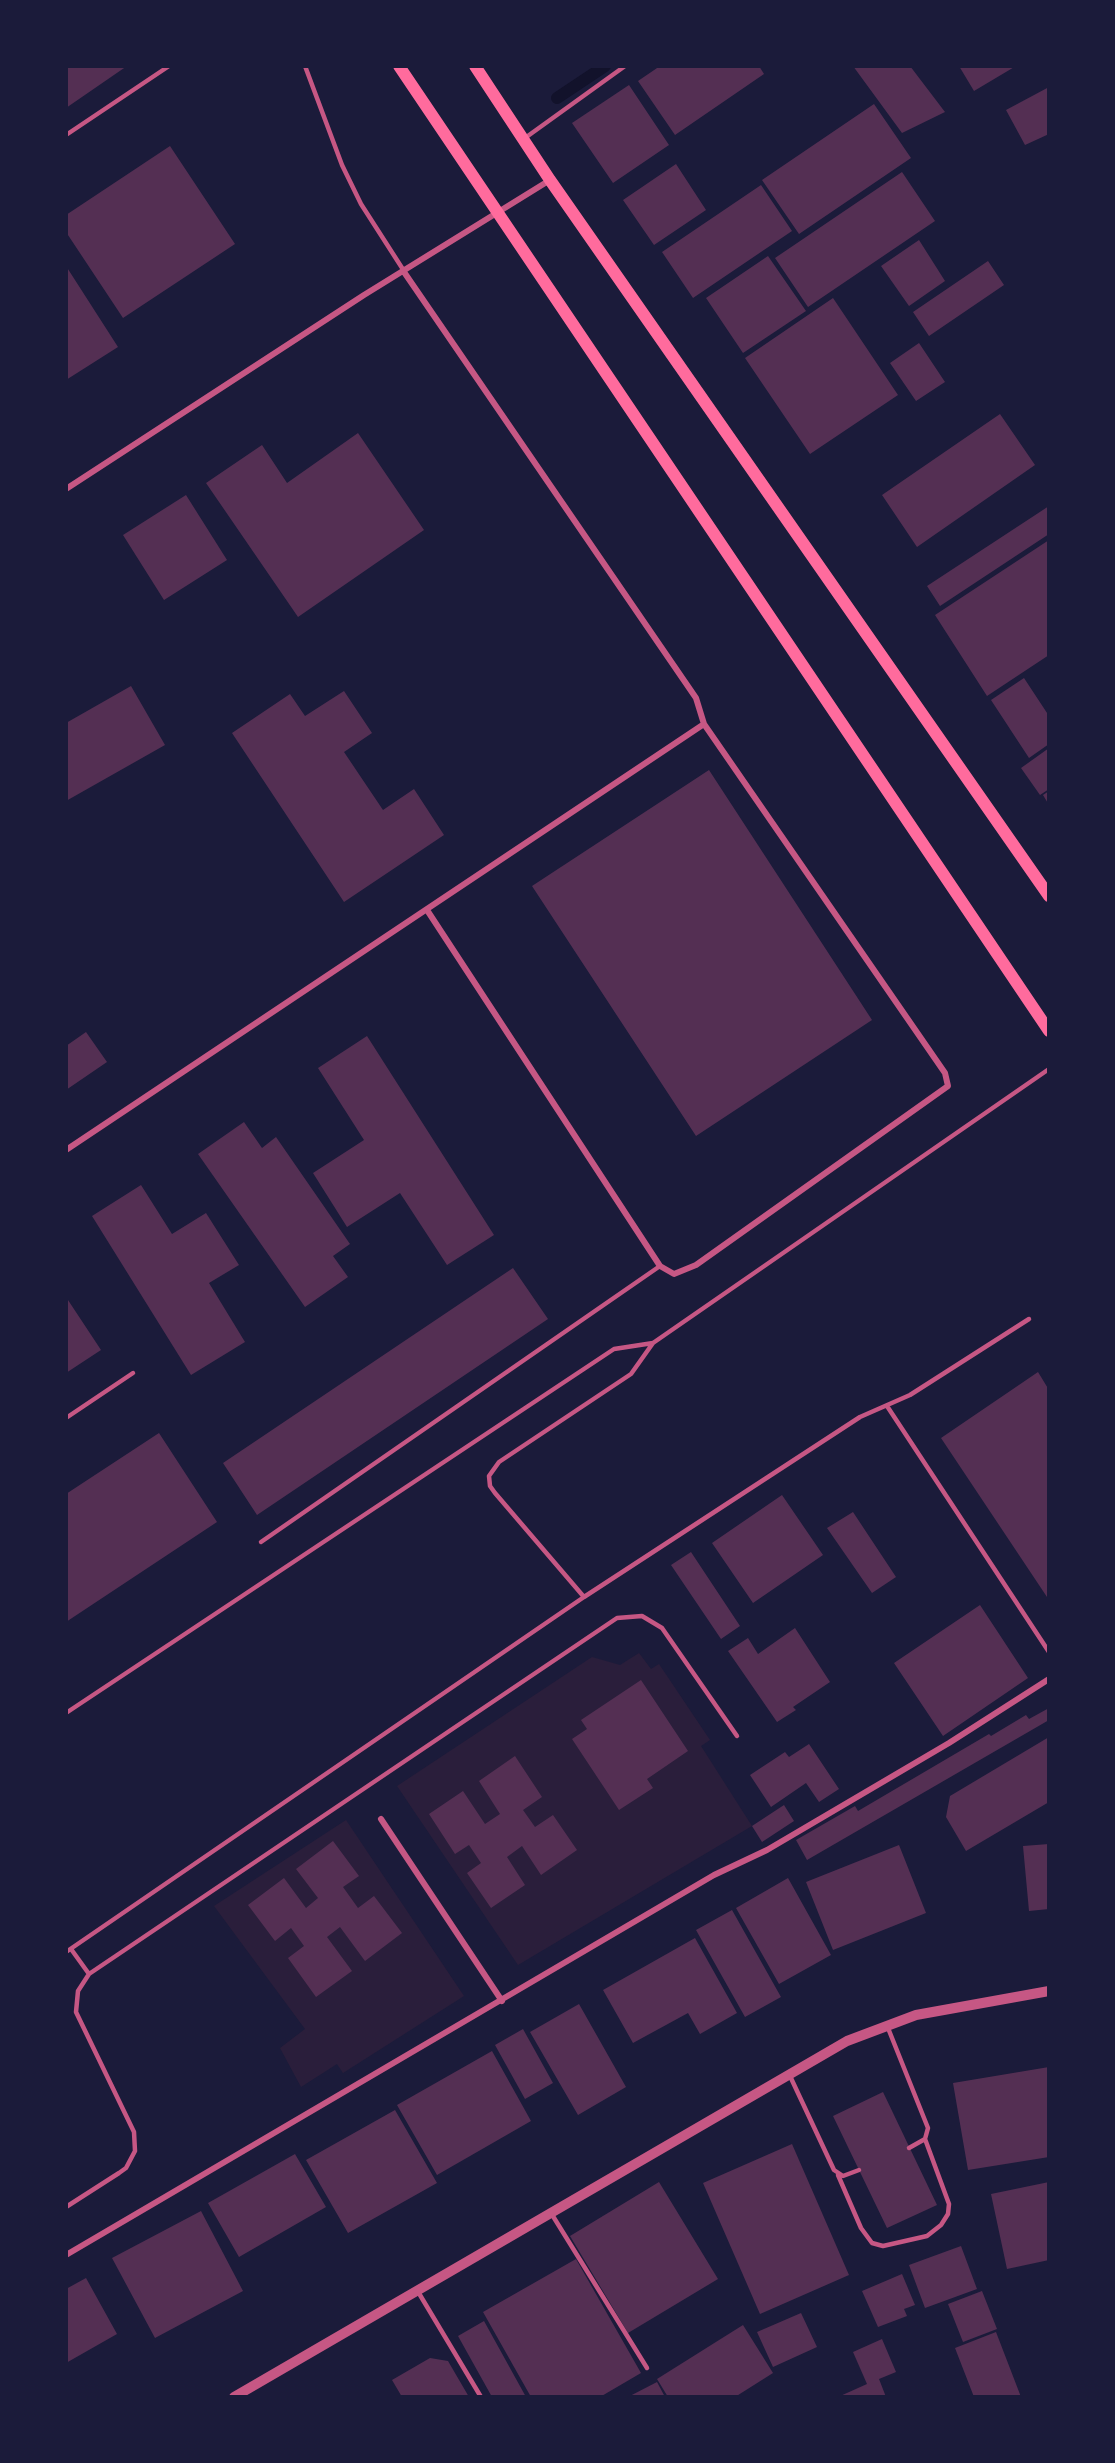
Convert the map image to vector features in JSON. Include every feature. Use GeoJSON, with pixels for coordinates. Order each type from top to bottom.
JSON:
{"type":"FeatureCollection","features":[{"type":"Feature","properties":{"kind":"main road"},"geometry":{"type":"LineString","coordinates":[[399,66],[495,212],[1049,1031]]}},
{"type":"Feature","properties":{"kind":"main road"},"geometry":{"type":"LineString","coordinates":[[475,66],[550,180],[1049,896]]}},
{"type":"Feature","properties":{"kind":"street"},"geometry":{"type":"LineString","coordinates":[[66,489],[364,295],[550,180]]}},
{"type":"Feature","properties":{"kind":"street"},"geometry":{"type":"LineString","coordinates":[[404,272],[696,698],[704,724],[945,1073],[948,1086],[696,1265],[674,1274],[660,1266],[427,910]]}},
{"type":"Feature","properties":{"kind":"street"},"geometry":{"type":"LineString","coordinates":[[66,1150],[704,724]]}},
{"type":"Feature","properties":{"kind":"street"},"geometry":{"type":"LineString","coordinates":[[66,2255],[714,1875],[767,1850],[939,1749],[1049,1679]]}},
{"type":"Feature","properties":{"kind":"street"},"geometry":{"type":"LineString","coordinates":[[381,1819],[502,2001]]}},
{"type":"Feature","properties":{"kind":"street"},"geometry":{"type":"LineString","coordinates":[[234,2397],[847,2041],[916,2015],[1049,1991]]}},
{"type":"Feature","properties":{"kind":"lane"},"geometry":{"type":"LineString","coordinates":[[66,135],[169,66]]}},
{"type":"Feature","properties":{"kind":"lane"},"geometry":{"type":"LineString","coordinates":[[305,66],[361,204],[404,272]]}},
{"type":"Feature","properties":{"kind":"lane"},"geometry":{"type":"LineString","coordinates":[[524,140],[625,66]]}},
{"type":"Feature","properties":{"kind":"lane"},"geometry":{"type":"LineString","coordinates":[[584,1596],[490,1486],[489,1476],[499,1462],[631,1374],[653,1343],[1049,1069]]}},
{"type":"Feature","properties":{"kind":"lane"},"geometry":{"type":"LineString","coordinates":[[261,1542],[660,1266]]}},
{"type":"Feature","properties":{"kind":"lane"},"geometry":{"type":"LineString","coordinates":[[89,1974],[68,1951],[584,1596],[860,1417],[910,1395],[1029,1319]]}},
{"type":"Feature","properties":{"kind":"lane"},"geometry":{"type":"LineString","coordinates":[[66,1713],[614,1348],[653,1343]]}},
{"type":"Feature","properties":{"kind":"lane"},"geometry":{"type":"LineString","coordinates":[[66,1418],[133,1373]]}},
{"type":"Feature","properties":{"kind":"lane"},"geometry":{"type":"LineString","coordinates":[[887,1406],[1049,1652]]}},
{"type":"Feature","properties":{"kind":"lane"},"geometry":{"type":"LineString","coordinates":[[66,2207],[119,2174],[126,2168],[135,2151],[134,2132],[76,2012],[78,1991],[89,1974],[617,1618],[642,1616],[662,1628],[737,1736]]}},
{"type":"Feature","properties":{"kind":"lane"},"geometry":{"type":"LineString","coordinates":[[789,2074],[861,2228],[872,2243],[883,2246],[927,2236],[941,2225],[948,2214],[949,2204],[925,2139],[928,2128],[886,2025]]}},
{"type":"Feature","properties":{"kind":"lane"},"geometry":{"type":"LineString","coordinates":[[909,2148],[925,2139]]}},
{"type":"Feature","properties":{"kind":"lane"},"geometry":{"type":"LineString","coordinates":[[838,2175],[843,2176],[859,2170]]}},
{"type":"Feature","properties":{"kind":"lane"},"geometry":{"type":"LineString","coordinates":[[551,2213],[647,2368]]}},
{"type":"Feature","properties":{"kind":"lane"},"geometry":{"type":"LineString","coordinates":[[417,2290],[481,2397]]}},
{"type":"Feature","properties":{"kind":"shaded area"},"geometry":{"type":"Polygon","coordinates":[[[639,1653],[651,1669],[659,1664],[710,1740],[701,1746],[752,1826],[518,1965],[397,1786],[592,1657],[620,1665],[639,1653]]]}},
{"type":"Feature","properties":{"kind":"shaded area"},"geometry":{"type":"Polygon","coordinates":[[[346,1820],[464,1996],[343,2073],[337,2064],[301,2087],[280,2048],[305,2029],[214,1906],[346,1820]]]}},
{"type":"Feature","properties":{"kind":"building"},"geometry":{"type":"Polygon","coordinates":[[[66,66],[127,66],[66,108],[66,66]]]}},
{"type":"Feature","properties":{"kind":"building"},"geometry":{"type":"Polygon","coordinates":[[[660,66],[759,66],[764,74],[675,135],[638,81],[660,66]]]}},
{"type":"Feature","properties":{"kind":"building"},"geometry":{"type":"Polygon","coordinates":[[[853,66],[910,66],[945,112],[902,133],[853,66]]]}},
{"type":"Feature","properties":{"kind":"building"},"geometry":{"type":"Polygon","coordinates":[[[959,66],[1016,66],[974,91],[959,66]]]}},
{"type":"Feature","properties":{"kind":"building"},"geometry":{"type":"Polygon","coordinates":[[[629,85],[669,145],[613,183],[572,123],[629,85]]]}},
{"type":"Feature","properties":{"kind":"building"},"geometry":{"type":"Polygon","coordinates":[[[1049,87],[1049,134],[1025,145],[1006,110],[1049,87]]]}},
{"type":"Feature","properties":{"kind":"building"},"geometry":{"type":"Polygon","coordinates":[[[874,104],[911,158],[799,234],[762,180],[874,104]]]}},
{"type":"Feature","properties":{"kind":"building"},"geometry":{"type":"Polygon","coordinates":[[[170,146],[235,244],[123,318],[66,232],[66,215],[170,146]]]}},
{"type":"Feature","properties":{"kind":"building"},"geometry":{"type":"Polygon","coordinates":[[[676,164],[706,210],[654,245],[623,200],[676,164]]]}},
{"type":"Feature","properties":{"kind":"building"},"geometry":{"type":"Polygon","coordinates":[[[902,172],[935,221],[808,307],[775,258],[902,172]]]}},
{"type":"Feature","properties":{"kind":"building"},"geometry":{"type":"Polygon","coordinates":[[[761,185],[792,231],[693,298],[662,252],[761,185]]]}},
{"type":"Feature","properties":{"kind":"building"},"geometry":{"type":"Polygon","coordinates":[[[919,240],[945,281],[909,306],[881,266],[919,240]]]}},
{"type":"Feature","properties":{"kind":"building"},"geometry":{"type":"Polygon","coordinates":[[[768,256],[806,311],[743,353],[706,298],[768,256]]]}},
{"type":"Feature","properties":{"kind":"building"},"geometry":{"type":"Polygon","coordinates":[[[988,261],[1004,285],[929,336],[913,312],[988,261]]]}},
{"type":"Feature","properties":{"kind":"building"},"geometry":{"type":"Polygon","coordinates":[[[66,266],[118,347],[66,380],[66,266]]]}},
{"type":"Feature","properties":{"kind":"building"},"geometry":{"type":"Polygon","coordinates":[[[833,298],[898,395],[810,454],[745,358],[833,298]]]}},
{"type":"Feature","properties":{"kind":"building"},"geometry":{"type":"Polygon","coordinates":[[[919,343],[945,382],[916,401],[890,363],[919,343]]]}},
{"type":"Feature","properties":{"kind":"building"},"geometry":{"type":"Polygon","coordinates":[[[1000,414],[1035,465],[917,547],[882,495],[1000,414]]]}},
{"type":"Feature","properties":{"kind":"building"},"geometry":{"type":"Polygon","coordinates":[[[358,433],[424,530],[298,617],[206,483],[262,445],[287,483],[358,433]]]}},
{"type":"Feature","properties":{"kind":"building"},"geometry":{"type":"Polygon","coordinates":[[[186,495],[227,560],[164,600],[123,535],[186,495]]]}},
{"type":"Feature","properties":{"kind":"building"},"geometry":{"type":"Polygon","coordinates":[[[1049,506],[1049,534],[940,606],[927,586],[1049,506]]]}},
{"type":"Feature","properties":{"kind":"building"},"geometry":{"type":"Polygon","coordinates":[[[1049,540],[1049,655],[987,696],[935,615],[1049,540]]]}},
{"type":"Feature","properties":{"kind":"building"},"geometry":{"type":"Polygon","coordinates":[[[1024,678],[1049,716],[1049,744],[1029,758],[991,700],[1024,678]]]}},
{"type":"Feature","properties":{"kind":"building"},"geometry":{"type":"Polygon","coordinates":[[[131,686],[165,745],[66,801],[66,723],[131,686]]]}},
{"type":"Feature","properties":{"kind":"building"},"geometry":{"type":"Polygon","coordinates":[[[344,691],[372,733],[344,752],[383,810],[414,789],[444,835],[344,902],[232,733],[290,694],[305,716],[344,691]]]}},
{"type":"Feature","properties":{"kind":"building"},"geometry":{"type":"Polygon","coordinates":[[[1049,748],[1049,789],[1040,795],[1021,768],[1049,748]]]}},
{"type":"Feature","properties":{"kind":"building"},"geometry":{"type":"Polygon","coordinates":[[[709,770],[872,1020],[696,1136],[532,886],[709,770]]]}},
{"type":"Feature","properties":{"kind":"building"},"geometry":{"type":"Polygon","coordinates":[[[1049,791],[1049,805],[1043,795],[1049,791]]]}},
{"type":"Feature","properties":{"kind":"building"},"geometry":{"type":"Polygon","coordinates":[[[86,1032],[107,1062],[66,1090],[66,1046],[86,1032]]]}},
{"type":"Feature","properties":{"kind":"building"},"geometry":{"type":"Polygon","coordinates":[[[367,1036],[494,1235],[447,1265],[400,1193],[347,1227],[313,1173],[364,1140],[318,1068],[367,1036]]]}},
{"type":"Feature","properties":{"kind":"building"},"geometry":{"type":"Polygon","coordinates":[[[244,1122],[262,1148],[276,1137],[350,1244],[333,1256],[348,1277],[305,1307],[198,1154],[244,1122]]]}},
{"type":"Feature","properties":{"kind":"building"},"geometry":{"type":"Polygon","coordinates":[[[141,1185],[172,1234],[206,1213],[239,1265],[209,1283],[245,1342],[191,1375],[92,1216],[141,1185]]]}},
{"type":"Feature","properties":{"kind":"building"},"geometry":{"type":"Polygon","coordinates":[[[513,1268],[548,1319],[257,1515],[223,1463],[513,1268]]]}},
{"type":"Feature","properties":{"kind":"building"},"geometry":{"type":"Polygon","coordinates":[[[66,1297],[101,1350],[66,1373],[66,1297]]]}},
{"type":"Feature","properties":{"kind":"building"},"geometry":{"type":"Polygon","coordinates":[[[1038,1372],[1049,1390],[1049,1600],[941,1438],[1038,1372]]]}},
{"type":"Feature","properties":{"kind":"building"},"geometry":{"type":"Polygon","coordinates":[[[159,1433],[217,1522],[66,1622],[66,1494],[159,1433]]]}},
{"type":"Feature","properties":{"kind":"building"},"geometry":{"type":"Polygon","coordinates":[[[782,1495],[823,1555],[753,1603],[712,1543],[782,1495]]]}},
{"type":"Feature","properties":{"kind":"building"},"geometry":{"type":"Polygon","coordinates":[[[853,1512],[896,1577],[872,1593],[827,1528],[853,1512]]]}},
{"type":"Feature","properties":{"kind":"building"},"geometry":{"type":"Polygon","coordinates":[[[691,1552],[740,1626],[721,1639],[671,1565],[691,1552]]]}},
{"type":"Feature","properties":{"kind":"building"},"geometry":{"type":"Polygon","coordinates":[[[980,1605],[1028,1678],[943,1736],[894,1663],[980,1605]]]}},
{"type":"Feature","properties":{"kind":"building"},"geometry":{"type":"Polygon","coordinates":[[[795,1628],[830,1682],[793,1707],[796,1710],[777,1722],[728,1651],[748,1638],[758,1654],[795,1628]]]}},
{"type":"Feature","properties":{"kind":"building"},"geometry":{"type":"Polygon","coordinates":[[[641,1680],[688,1751],[647,1779],[653,1788],[619,1810],[572,1739],[587,1729],[581,1720],[641,1680]]]}},
{"type":"Feature","properties":{"kind":"building"},"geometry":{"type":"Polygon","coordinates":[[[1049,1708],[1049,1720],[807,1860],[796,1840],[855,1806],[858,1811],[989,1734],[991,1736],[1026,1715],[1029,1719],[1049,1708]]]}},
{"type":"Feature","properties":{"kind":"building"},"geometry":{"type":"Polygon","coordinates":[[[1049,1737],[1049,1802],[966,1851],[946,1817],[950,1796],[1049,1737]]]}},
{"type":"Feature","properties":{"kind":"building"},"geometry":{"type":"Polygon","coordinates":[[[809,1744],[839,1789],[819,1802],[806,1783],[771,1807],[750,1775],[785,1752],[789,1757],[809,1744]]]}},
{"type":"Feature","properties":{"kind":"building"},"geometry":{"type":"Polygon","coordinates":[[[515,1756],[542,1797],[523,1810],[535,1827],[553,1815],[577,1850],[541,1875],[522,1846],[507,1857],[525,1885],[491,1908],[467,1873],[481,1863],[469,1845],[455,1854],[429,1814],[463,1791],[485,1824],[500,1814],[479,1781],[515,1756]]]}},
{"type":"Feature","properties":{"kind":"building"},"geometry":{"type":"Polygon","coordinates":[[[784,1805],[794,1821],[762,1842],[752,1826],[784,1805]]]}},
{"type":"Feature","properties":{"kind":"building"},"geometry":{"type":"Polygon","coordinates":[[[333,1841],[359,1876],[343,1887],[358,1908],[374,1896],[402,1933],[365,1961],[340,1927],[327,1937],[352,1971],[316,1997],[288,1958],[304,1946],[291,1928],[275,1941],[248,1905],[284,1878],[306,1908],[318,1898],[296,1869],[333,1841]]]}},
{"type":"Feature","properties":{"kind":"building"},"geometry":{"type":"Polygon","coordinates":[[[1049,1844],[1049,1909],[1029,1911],[1023,1846],[1049,1844]]]}},
{"type":"Feature","properties":{"kind":"building"},"geometry":{"type":"Polygon","coordinates":[[[899,1845],[926,1913],[833,1950],[806,1882],[899,1845]]]}},
{"type":"Feature","properties":{"kind":"building"},"geometry":{"type":"Polygon","coordinates":[[[788,1878],[831,1955],[779,1984],[736,1908],[788,1878]]]}},
{"type":"Feature","properties":{"kind":"building"},"geometry":{"type":"Polygon","coordinates":[[[732,1910],[781,1997],[745,2017],[696,1930],[732,1910]]]}},
{"type":"Feature","properties":{"kind":"building"},"geometry":{"type":"Polygon","coordinates":[[[695,1938],[737,2013],[700,2034],[688,2013],[633,2043],[603,1990],[695,1938]]]}},
{"type":"Feature","properties":{"kind":"building"},"geometry":{"type":"Polygon","coordinates":[[[579,2004],[626,2087],[578,2115],[530,2032],[579,2004]]]}},
{"type":"Feature","properties":{"kind":"building"},"geometry":{"type":"Polygon","coordinates":[[[523,2029],[553,2083],[525,2099],[495,2045],[523,2029]]]}},
{"type":"Feature","properties":{"kind":"building"},"geometry":{"type":"Polygon","coordinates":[[[492,2051],[531,2121],[437,2175],[397,2105],[492,2051]]]}},
{"type":"Feature","properties":{"kind":"building"},"geometry":{"type":"Polygon","coordinates":[[[1049,2067],[1049,2157],[968,2170],[953,2083],[1049,2067]]]}},
{"type":"Feature","properties":{"kind":"building"},"geometry":{"type":"Polygon","coordinates":[[[883,2092],[937,2205],[887,2228],[833,2116],[883,2092]]]}},
{"type":"Feature","properties":{"kind":"building"},"geometry":{"type":"Polygon","coordinates":[[[395,2110],[437,2183],[348,2233],[306,2160],[395,2110]]]}},
{"type":"Feature","properties":{"kind":"building"},"geometry":{"type":"Polygon","coordinates":[[[792,2144],[849,2275],[760,2314],[703,2183],[792,2144]]]}},
{"type":"Feature","properties":{"kind":"building"},"geometry":{"type":"Polygon","coordinates":[[[295,2154],[326,2207],[239,2257],[208,2203],[295,2154]]]}},
{"type":"Feature","properties":{"kind":"building"},"geometry":{"type":"Polygon","coordinates":[[[659,2182],[718,2279],[628,2333],[570,2236],[659,2182]]]}},
{"type":"Feature","properties":{"kind":"building"},"geometry":{"type":"Polygon","coordinates":[[[1049,2182],[1049,2260],[1007,2269],[991,2194],[1049,2182]]]}},
{"type":"Feature","properties":{"kind":"building"},"geometry":{"type":"Polygon","coordinates":[[[201,2211],[243,2291],[155,2338],[112,2258],[201,2211]]]}},
{"type":"Feature","properties":{"kind":"building"},"geometry":{"type":"Polygon","coordinates":[[[961,2246],[977,2289],[925,2308],[909,2265],[961,2246]]]}},
{"type":"Feature","properties":{"kind":"building"},"geometry":{"type":"Polygon","coordinates":[[[576,2259],[641,2373],[600,2397],[531,2397],[483,2312],[576,2259]]]}},
{"type":"Feature","properties":{"kind":"building"},"geometry":{"type":"Polygon","coordinates":[[[902,2274],[915,2305],[904,2309],[907,2316],[878,2327],[862,2291],[902,2274]]]}},
{"type":"Feature","properties":{"kind":"building"},"geometry":{"type":"Polygon","coordinates":[[[86,2278],[117,2334],[66,2363],[66,2289],[86,2278]]]}},
{"type":"Feature","properties":{"kind":"building"},"geometry":{"type":"Polygon","coordinates":[[[982,2291],[997,2329],[963,2342],[948,2304],[982,2291]]]}},
{"type":"Feature","properties":{"kind":"building"},"geometry":{"type":"Polygon","coordinates":[[[801,2313],[817,2347],[773,2367],[757,2332],[801,2313]]]}},
{"type":"Feature","properties":{"kind":"building"},"geometry":{"type":"Polygon","coordinates":[[[484,2321],[526,2397],[492,2397],[458,2336],[484,2321]]]}},
{"type":"Feature","properties":{"kind":"building"},"geometry":{"type":"Polygon","coordinates":[[[743,2325],[773,2373],[735,2397],[668,2397],[657,2379],[743,2325]]]}},
{"type":"Feature","properties":{"kind":"building"},"geometry":{"type":"Polygon","coordinates":[[[996,2332],[1021,2397],[974,2397],[955,2348],[996,2332]]]}},
{"type":"Feature","properties":{"kind":"building"},"geometry":{"type":"Polygon","coordinates":[[[882,2339],[896,2372],[879,2379],[886,2397],[838,2397],[867,2384],[853,2352],[882,2339]]]}},
{"type":"Feature","properties":{"kind":"building"},"geometry":{"type":"Polygon","coordinates":[[[430,2358],[448,2361],[469,2397],[402,2397],[392,2380],[430,2358]]]}},
{"type":"Feature","properties":{"kind":"building"},"geometry":{"type":"Polygon","coordinates":[[[657,2382],[665,2397],[628,2397],[657,2382]]]}},
{"type":"Feature","properties":{"kind":"waterway"},"geometry":{"type":"LineString","coordinates":[[557,98],[605,66]]}}]}
